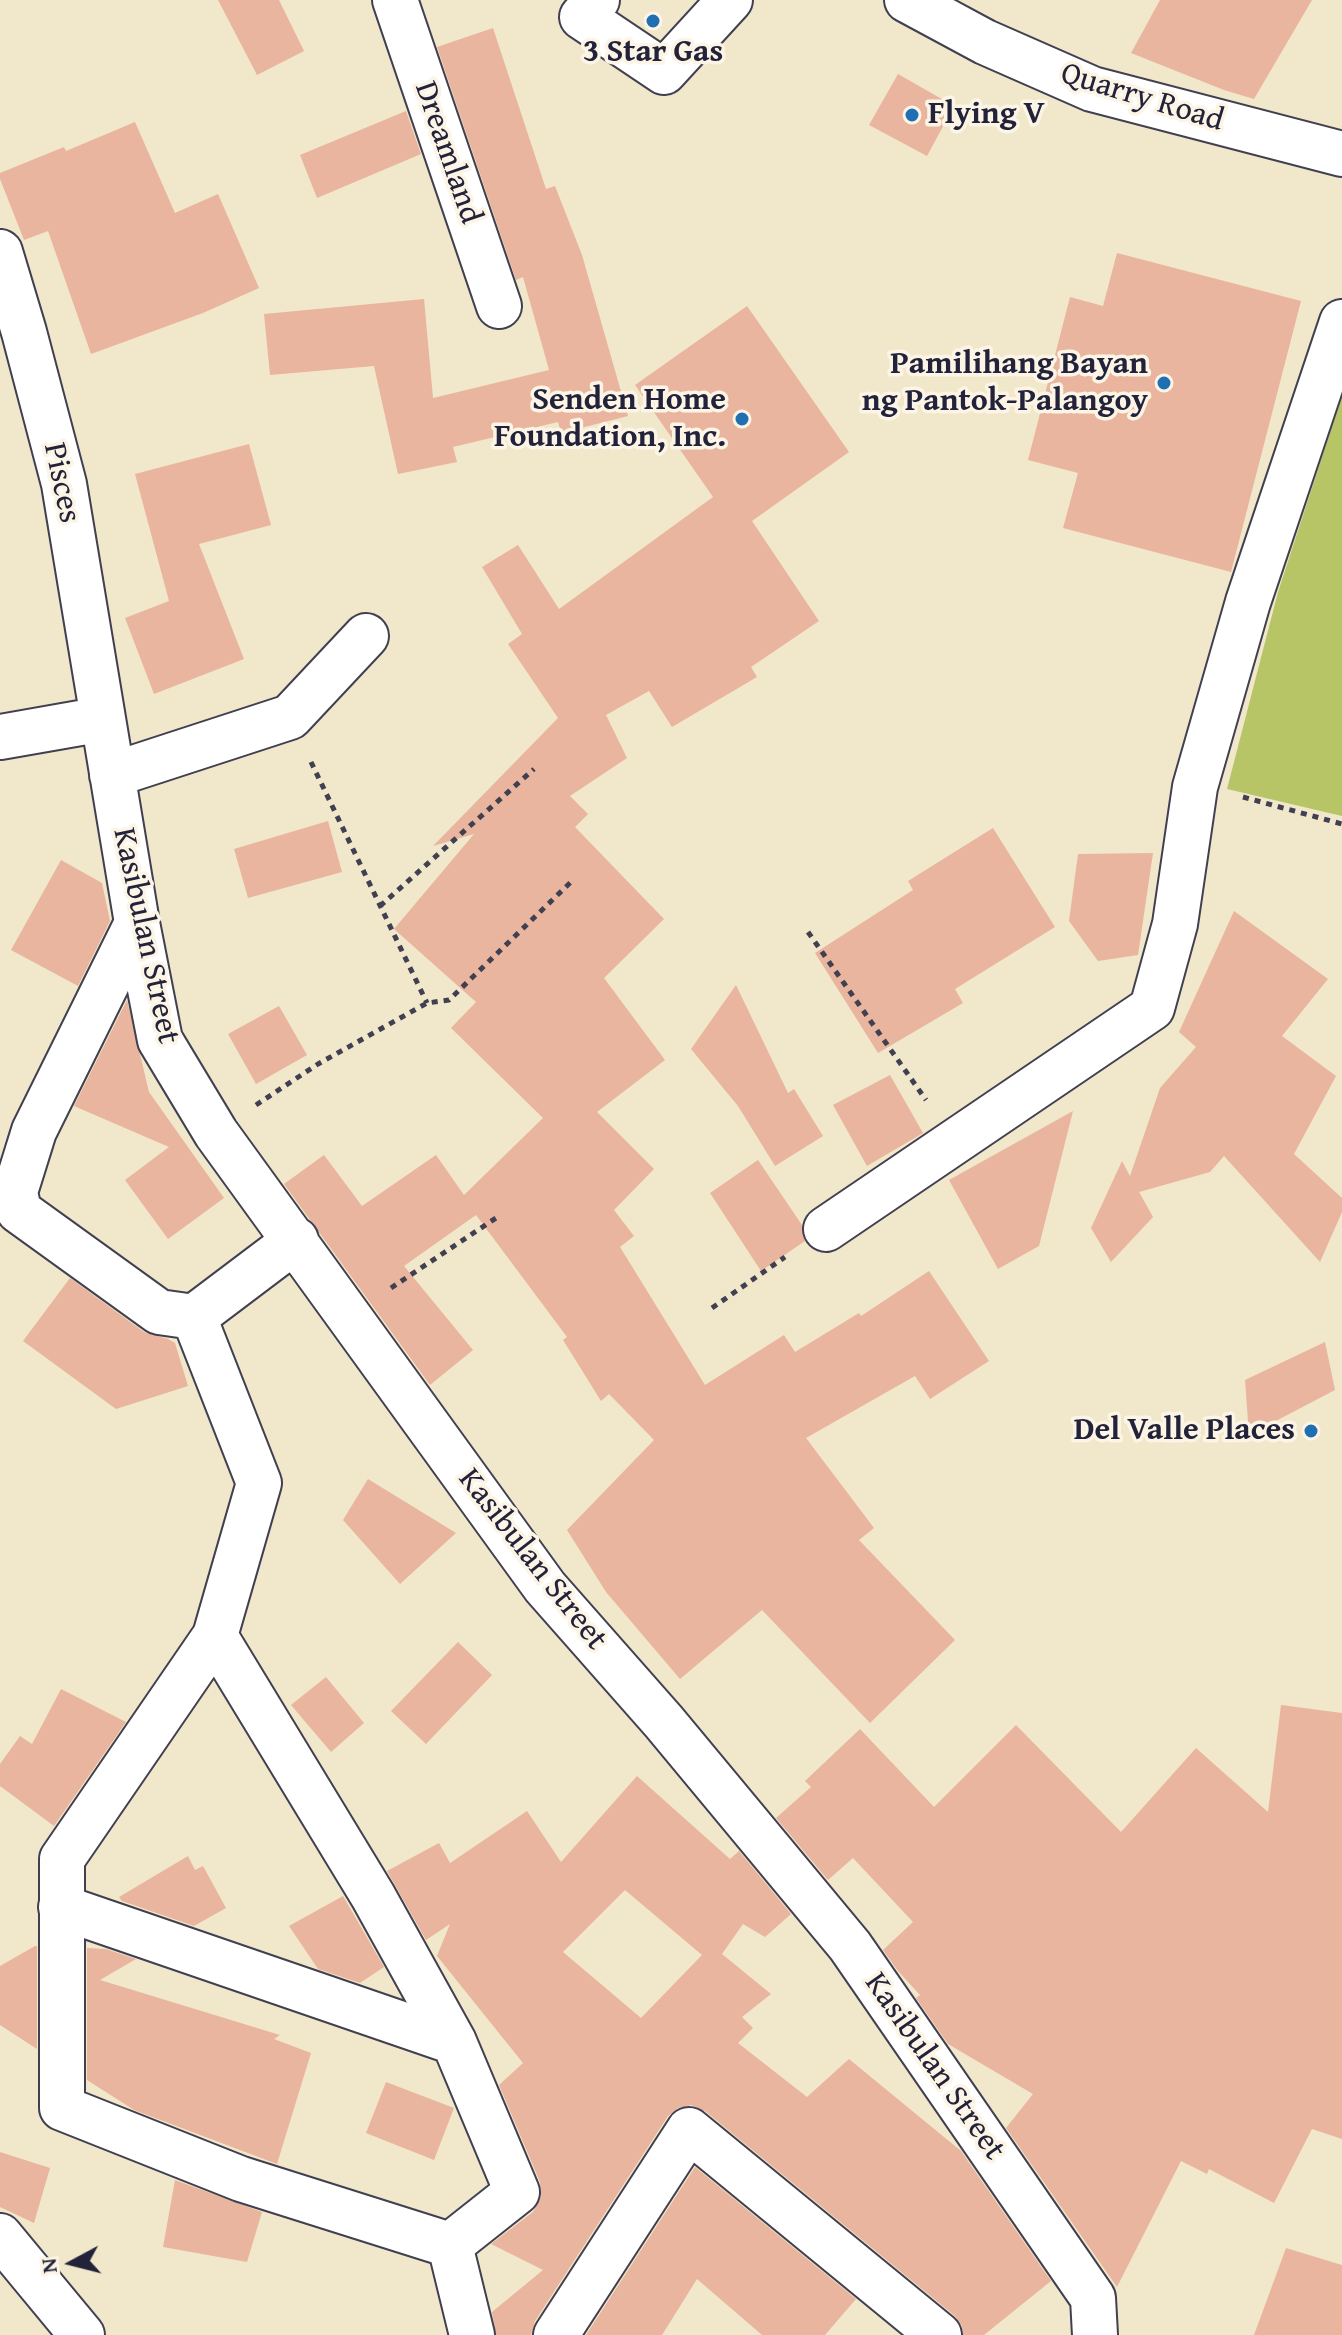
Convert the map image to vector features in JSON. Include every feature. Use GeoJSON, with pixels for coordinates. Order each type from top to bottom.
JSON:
{"type":"FeatureCollection","features":[{"type":"Feature","properties":{"kind":"street","name":"Dreamland"},"geometry":{"type":"LineString","coordinates":[[395,0],[499,306]]}},
{"type":"Feature","properties":{"kind":"street"},"geometry":{"type":"LineString","coordinates":[[597,0],[582,17],[664,72],[730,0]]}},
{"type":"Feature","properties":{"kind":"street","name":"Quarry Road"},"geometry":{"type":"LineString","coordinates":[[907,0],[985,42],[1092,89],[1342,154]]}},
{"type":"Feature","properties":{"kind":"street","name":"Pisces"},"geometry":{"type":"LineString","coordinates":[[0,252],[64,484],[103,719]]}},
{"type":"Feature","properties":{"kind":"street"},"geometry":{"type":"LineString","coordinates":[[826,1229],[1152,1008],[1175,924],[1195,787],[1248,602],[1342,322]]}},
{"type":"Feature","properties":{"kind":"street"},"geometry":{"type":"LineString","coordinates":[[112,775],[290,717],[366,636]]}},
{"type":"Feature","properties":{"kind":"street"},"geometry":{"type":"LineString","coordinates":[[0,737],[103,719]]}},
{"type":"Feature","properties":{"kind":"street","name":"Kasibulan Street"},"geometry":{"type":"LineString","coordinates":[[103,719],[160,1040],[216,1133],[545,1587],[664,1722],[850,1946],[1093,2298],[1095,2335]]}},
{"type":"Feature","properties":{"kind":"street"},"geometry":{"type":"LineString","coordinates":[[137,923],[34,1131],[15,1192],[19,1211],[159,1312],[194,1317],[296,1240]]}},
{"type":"Feature","properties":{"kind":"street"},"geometry":{"type":"LineString","coordinates":[[194,1317],[259,1483],[215,1636],[62,1859],[62,2108],[241,2179],[450,2245]]}},
{"type":"Feature","properties":{"kind":"street"},"geometry":{"type":"LineString","coordinates":[[215,1636],[373,1896],[454,2042],[517,2192],[450,2245]]}},
{"type":"Feature","properties":{"kind":"street"},"geometry":{"type":"LineString","coordinates":[[61,1907],[454,2042]]}},
{"type":"Feature","properties":{"kind":"street"},"geometry":{"type":"LineString","coordinates":[[556,2335],[689,2130],[939,2335]]}},
{"type":"Feature","properties":{"kind":"street"},"geometry":{"type":"LineString","coordinates":[[0,2236],[82,2335]]}},
{"type":"Feature","properties":{"kind":"street"},"geometry":{"type":"LineString","coordinates":[[450,2245],[472,2335]]}},
{"type":"Feature","properties":{"kind":"path"},"geometry":{"type":"LineString","coordinates":[[290,717],[427,1003]]}},
{"type":"Feature","properties":{"kind":"path"},"geometry":{"type":"LineString","coordinates":[[380,906],[534,769]]}},
{"type":"Feature","properties":{"kind":"path"},"geometry":{"type":"LineString","coordinates":[[1195,787],[1273,804],[1342,824]]}},
{"type":"Feature","properties":{"kind":"path"},"geometry":{"type":"LineString","coordinates":[[216,1133],[318,1064],[427,1003],[449,1000],[574,879]]}},
{"type":"Feature","properties":{"kind":"path"},"geometry":{"type":"LineString","coordinates":[[808,932],[954,1140]]}},
{"type":"Feature","properties":{"kind":"path"},"geometry":{"type":"LineString","coordinates":[[350,1315],[496,1218]]}},
{"type":"Feature","properties":{"kind":"path"},"geometry":{"type":"LineString","coordinates":[[712,1308],[826,1229]]}},
{"type":"Feature","properties":{"kind":"green space"},"geometry":{"type":"Polygon","coordinates":[[[1342,396],[1342,816],[1227,789],[1278,592],[1342,396]]]}},
{"type":"Feature","properties":{"kind":"building"},"geometry":{"type":"Polygon","coordinates":[[[218,0],[279,0],[304,51],[257,75],[218,0]]]}},
{"type":"Feature","properties":{"kind":"building"},"geometry":{"type":"Polygon","coordinates":[[[1160,0],[1312,0],[1254,99],[1131,53],[1160,0]]]}},
{"type":"Feature","properties":{"kind":"building"},"geometry":{"type":"Polygon","coordinates":[[[493,28],[546,189],[555,186],[582,255],[628,416],[561,433],[558,422],[453,447],[457,462],[398,474],[374,366],[270,375],[264,314],[424,299],[433,398],[549,370],[523,277],[516,280],[437,47],[493,28]]]}},
{"type":"Feature","properties":{"kind":"building","name":"Flying V"},"geometry":{"type":"Polygon","coordinates":[[[898,74],[954,106],[927,156],[869,125],[898,74]]]}},
{"type":"Feature","properties":{"kind":"building"},"geometry":{"type":"Polygon","coordinates":[[[406,111],[421,154],[317,198],[300,155],[406,111]]]}},
{"type":"Feature","properties":{"kind":"building"},"geometry":{"type":"Polygon","coordinates":[[[135,122],[175,213],[218,194],[259,288],[203,313],[91,354],[48,231],[24,240],[0,173],[64,147],[66,151],[135,122]]]}},
{"type":"Feature","properties":{"kind":"building","name":"Pamilihang Bayan ng Pantok-Palangoy"},"geometry":{"type":"Polygon","coordinates":[[[1117,253],[1301,301],[1231,572],[1063,528],[1078,473],[1028,460],[1070,297],[1103,306],[1117,253]]]}},
{"type":"Feature","properties":{"kind":"building"},"geometry":{"type":"Polygon","coordinates":[[[747,306],[849,452],[752,521],[819,621],[751,667],[757,677],[672,727],[649,691],[606,715],[627,758],[570,796],[588,814],[575,827],[664,919],[604,978],[665,1060],[597,1112],[654,1169],[614,1210],[634,1236],[620,1247],[705,1385],[784,1335],[795,1352],[859,1313],[861,1316],[929,1271],[989,1361],[930,1399],[915,1376],[806,1438],[874,1528],[859,1540],[955,1640],[870,1723],[762,1610],[680,1679],[606,1592],[567,1530],[654,1440],[609,1394],[601,1401],[563,1340],[567,1337],[476,1215],[404,1266],[473,1350],[430,1385],[284,1184],[324,1155],[362,1206],[436,1155],[464,1195],[543,1118],[451,1028],[476,1002],[394,929],[474,834],[433,846],[558,718],[508,644],[522,634],[482,567],[518,545],[559,609],[713,497],[635,385],[747,306]]]}},
{"type":"Feature","properties":{"kind":"building"},"geometry":{"type":"Polygon","coordinates":[[[249,444],[271,525],[199,544],[244,659],[154,694],[125,618],[169,601],[135,474],[249,444]]]}},
{"type":"Feature","properties":{"kind":"building"},"geometry":{"type":"Polygon","coordinates":[[[328,821],[342,872],[248,898],[234,849],[328,821]]]}},
{"type":"Feature","properties":{"kind":"building"},"geometry":{"type":"Polygon","coordinates":[[[993,828],[1055,927],[955,989],[963,1003],[878,1053],[815,953],[913,890],[908,881],[993,828]]]}},
{"type":"Feature","properties":{"kind":"building"},"geometry":{"type":"Polygon","coordinates":[[[1153,853],[1138,955],[1098,961],[1069,921],[1078,854],[1153,853]]]}},
{"type":"Feature","properties":{"kind":"building"},"geometry":{"type":"Polygon","coordinates":[[[61,860],[102,883],[110,921],[78,986],[11,950],[61,860]]]}},
{"type":"Feature","properties":{"kind":"building"},"geometry":{"type":"Polygon","coordinates":[[[1234,911],[1328,979],[1282,1036],[1336,1076],[1294,1154],[1342,1198],[1342,1212],[1320,1262],[1224,1156],[1210,1172],[1139,1192],[1153,1217],[1111,1262],[1091,1228],[1122,1161],[1130,1176],[1160,1088],[1196,1047],[1179,1032],[1234,911]]]}},
{"type":"Feature","properties":{"kind":"building"},"geometry":{"type":"Polygon","coordinates":[[[736,985],[788,1093],[794,1089],[823,1136],[775,1166],[738,1106],[691,1049],[736,985]]]}},
{"type":"Feature","properties":{"kind":"building"},"geometry":{"type":"Polygon","coordinates":[[[127,1000],[149,1092],[224,1198],[168,1239],[125,1180],[169,1147],[74,1106],[127,1000]]]}},
{"type":"Feature","properties":{"kind":"building"},"geometry":{"type":"Polygon","coordinates":[[[279,1006],[307,1055],[256,1084],[228,1034],[279,1006]]]}},
{"type":"Feature","properties":{"kind":"building"},"geometry":{"type":"Polygon","coordinates":[[[890,1075],[923,1133],[867,1166],[833,1105],[890,1075]]]}},
{"type":"Feature","properties":{"kind":"building"},"geometry":{"type":"Polygon","coordinates":[[[1073,1111],[1039,1246],[998,1269],[949,1180],[1073,1111]]]}},
{"type":"Feature","properties":{"kind":"building"},"geometry":{"type":"Polygon","coordinates":[[[758,1160],[802,1225],[805,1241],[761,1271],[710,1193],[758,1160]]]}},
{"type":"Feature","properties":{"kind":"building"},"geometry":{"type":"Polygon","coordinates":[[[70,1278],[144,1332],[175,1343],[188,1386],[116,1409],[23,1341],[70,1278]]]}},
{"type":"Feature","properties":{"kind":"building"},"geometry":{"type":"Polygon","coordinates":[[[1325,1342],[1335,1390],[1249,1435],[1245,1380],[1325,1342]]]}},
{"type":"Feature","properties":{"kind":"building"},"geometry":{"type":"Polygon","coordinates":[[[368,1479],[456,1533],[400,1584],[343,1520],[368,1479]]]}},
{"type":"Feature","properties":{"kind":"building"},"geometry":{"type":"Polygon","coordinates":[[[458,1642],[492,1675],[426,1744],[391,1711],[458,1642]]]}},
{"type":"Feature","properties":{"kind":"building"},"geometry":{"type":"Polygon","coordinates":[[[326,1677],[364,1723],[331,1752],[291,1705],[326,1677]]]}},
{"type":"Feature","properties":{"kind":"building"},"geometry":{"type":"Polygon","coordinates":[[[61,1689],[126,1722],[54,1826],[0,1786],[0,1764],[20,1736],[32,1744],[61,1689]]]}},
{"type":"Feature","properties":{"kind":"building"},"geometry":{"type":"Polygon","coordinates":[[[1281,1705],[1342,1713],[1342,2139],[1312,2129],[1274,2203],[1209,2169],[1207,2174],[1181,2161],[1117,2287],[1006,2128],[1033,2094],[948,2044],[916,1998],[920,1995],[883,1950],[913,1922],[853,1858],[828,1880],[776,1818],[811,1787],[805,1781],[860,1729],[934,1807],[1016,1725],[1121,1832],[1196,1748],[1268,1812],[1281,1705]]]}},
{"type":"Feature","properties":{"kind":"building"},"geometry":{"type":"Polygon","coordinates":[[[637,1776],[730,1859],[739,1851],[791,1914],[765,1937],[743,1924],[722,1954],[771,1994],[742,2017],[753,2028],[738,2043],[807,2097],[849,2059],[961,2151],[1051,2281],[984,2335],[963,2335],[962,2326],[955,2316],[705,2111],[691,2105],[678,2108],[668,2116],[535,2321],[531,2335],[496,2335],[492,2312],[543,2270],[491,2244],[533,2212],[541,2197],[540,2182],[499,2085],[523,2063],[437,1956],[450,1924],[426,1940],[387,1871],[439,1843],[450,1863],[527,1811],[561,1862],[637,1776]],[[625,1890],[563,1952],[641,2018],[702,1955],[625,1890]]]}},
{"type":"Feature","properties":{"kind":"building"},"geometry":{"type":"Polygon","coordinates":[[[188,1856],[195,1870],[203,1866],[226,1908],[194,1926],[122,1901],[119,1897],[188,1856]]]}},
{"type":"Feature","properties":{"kind":"building"},"geometry":{"type":"Polygon","coordinates":[[[343,1896],[384,1967],[360,1983],[318,1969],[289,1926],[343,1896]]]}},
{"type":"Feature","properties":{"kind":"building"},"geometry":{"type":"Polygon","coordinates":[[[35,1946],[37,2049],[0,2025],[0,1966],[35,1946]]]}},
{"type":"Feature","properties":{"kind":"building"},"geometry":{"type":"Polygon","coordinates":[[[87,1948],[106,1949],[136,1959],[100,1980],[280,2035],[274,2039],[311,2053],[277,2164],[134,2110],[87,2080],[87,1948]]]}},
{"type":"Feature","properties":{"kind":"building"},"geometry":{"type":"Polygon","coordinates":[[[386,2082],[454,2108],[434,2160],[366,2133],[386,2082]]]}},
{"type":"Feature","properties":{"kind":"building"},"geometry":{"type":"Polygon","coordinates":[[[0,2152],[50,2168],[34,2223],[0,2207],[0,2152]]]}},
{"type":"Feature","properties":{"kind":"building"},"geometry":{"type":"Polygon","coordinates":[[[695,2167],[856,2299],[825,2335],[762,2335],[697,2279],[662,2335],[586,2335],[695,2167]]]}},
{"type":"Feature","properties":{"kind":"building"},"geometry":{"type":"Polygon","coordinates":[[[175,2180],[262,2212],[247,2262],[163,2247],[175,2180]]]}},
{"type":"Feature","properties":{"kind":"building"},"geometry":{"type":"Polygon","coordinates":[[[1286,2248],[1342,2265],[1342,2335],[1254,2335],[1286,2248]]]}},
{"type":"Feature","properties":{"kind":"place","name":"3 Star Gas"},"geometry":{"type":"Point","coordinates":[653,21]}},
{"type":"Feature","properties":{"kind":"place","name":"Flying V"},"geometry":{"type":"Point","coordinates":[912,115]}},
{"type":"Feature","properties":{"kind":"place","name":"Pamilihang Bayan ng Pantok-Palangoy"},"geometry":{"type":"Point","coordinates":[1164,383]}},
{"type":"Feature","properties":{"kind":"place","name":"Senden Home Foundation, Inc."},"geometry":{"type":"Point","coordinates":[742,419]}},
{"type":"Feature","properties":{"kind":"place","name":"Del Valle Places"},"geometry":{"type":"Point","coordinates":[1311,1431]}}]}
